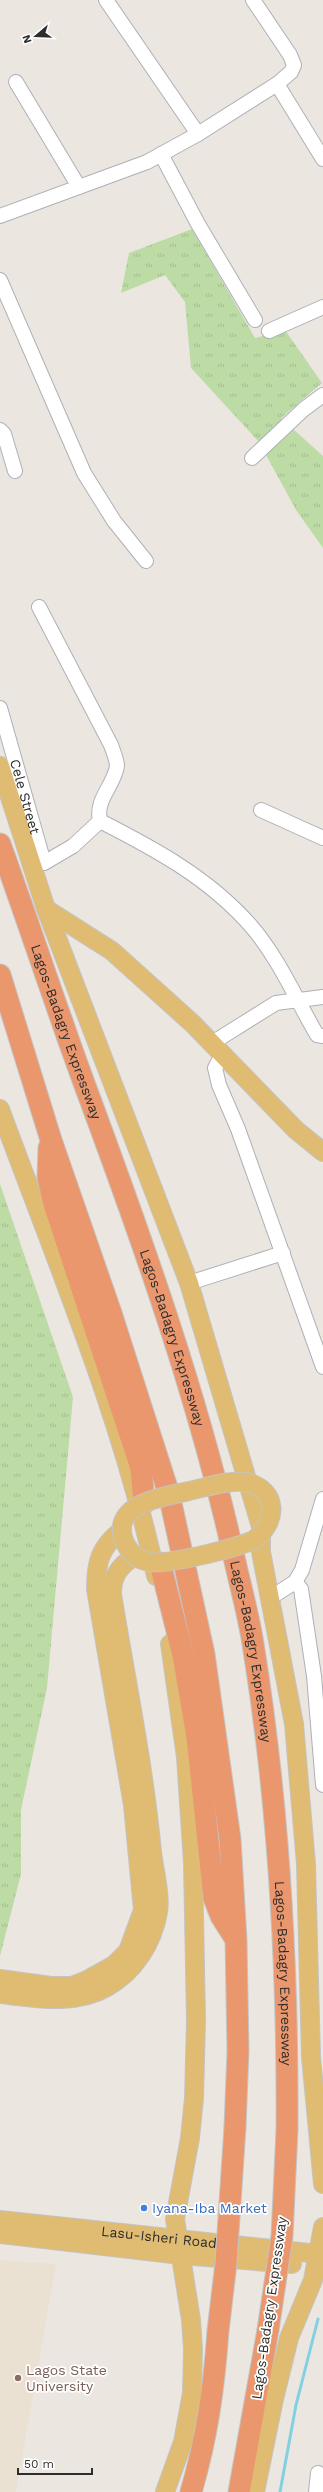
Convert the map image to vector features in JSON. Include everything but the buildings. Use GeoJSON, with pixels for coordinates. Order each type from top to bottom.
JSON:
{"type":"FeatureCollection","features":[{"type":"Feature","properties":{"kind":"highway","name":"Lagos-Badagry Expressway"},"geometry":{"type":"LineString","coordinates":[[0,844],[40,963],[163,1298],[216,1478],[255,1659],[277,1834],[287,2049],[286,2130],[282,2236],[268,2330],[239,2492]]}},
{"type":"Feature","properties":{"kind":"highway"},"geometry":{"type":"LineString","coordinates":[[0,975],[51,1140],[116,1328],[169,1494],[204,1654],[230,1839],[236,1940],[238,2051],[235,2127],[226,2263],[218,2331],[214,2390],[200,2464],[191,2492]]}},
{"type":"Feature","properties":{"kind":"highway"},"geometry":{"type":"LineString","coordinates":[[101,1127],[114,1138],[122,1149],[181,1309],[221,1449],[233,1482]]}},
{"type":"Feature","properties":{"kind":"highway"},"geometry":{"type":"LineString","coordinates":[[51,1140],[48,1162],[49,1184],[141,1468],[144,1503]]}},
{"type":"Feature","properties":{"kind":"highway"},"geometry":{"type":"LineString","coordinates":[[246,1543],[250,1582],[274,1723],[292,1867],[292,1891],[282,1932]]}},
{"type":"Feature","properties":{"kind":"highway"},"geometry":{"type":"LineString","coordinates":[[160,1563],[183,1655],[197,1737],[214,1898],[221,1916],[236,1940]]}},
{"type":"Feature","properties":{"kind":"main road","name":"Lagos-Badagry Expressway"},"geometry":{"type":"LineString","coordinates":[[0,766],[46,909],[189,1283],[261,1527],[261,1552],[294,1724],[305,1848],[323,2184]]}},
{"type":"Feature","properties":{"kind":"main road"},"geometry":{"type":"LineString","coordinates":[[46,909],[100,943],[217,1048],[296,1130],[323,1152]]}},
{"type":"Feature","properties":{"kind":"main road"},"geometry":{"type":"LineString","coordinates":[[58,941],[100,943]]}},
{"type":"Feature","properties":{"kind":"main road"},"geometry":{"type":"LineString","coordinates":[[0,1109],[102,1387],[138,1503],[174,1662],[186,1757],[193,1863],[196,2020],[194,2098],[190,2138],[175,2211],[193,2349],[192,2393],[183,2442],[165,2492]]}},
{"type":"Feature","properties":{"kind":"main road"},"geometry":{"type":"LineString","coordinates":[[233,1482],[246,1482],[258,1486],[268,1496],[271,1504],[272,1514],[265,1530],[246,1543],[160,1563],[145,1561],[135,1556],[126,1546],[122,1530],[126,1517],[130,1511],[144,1503],[233,1482]]}},
{"type":"Feature","properties":{"kind":"main road"},"geometry":{"type":"LineString","coordinates":[[0,1994],[53,1999],[77,1998],[92,1994],[121,1978],[139,1959],[149,1941],[158,1911],[150,1832],[130,1748],[96,1589],[96,1575],[103,1549],[109,1540],[122,1530]]}},
{"type":"Feature","properties":{"kind":"main road"},"geometry":{"type":"LineString","coordinates":[[0,1979],[50,1986],[72,1986],[114,1965],[133,1944],[143,1910],[133,1805],[130,1748],[112,1594],[116,1574],[124,1563],[135,1556]]}},
{"type":"Feature","properties":{"kind":"main road","name":"Lasu-Isheri Road"},"geometry":{"type":"LineString","coordinates":[[0,2220],[180,2248]]}},
{"type":"Feature","properties":{"kind":"main road","name":"Lagos-Badagry Expressway"},"geometry":{"type":"LineString","coordinates":[[255,2492],[274,2399],[289,2338],[313,2280],[323,2227]]}},
{"type":"Feature","properties":{"kind":"main road","name":"Lasu-Isheri Road"},"geometry":{"type":"LineString","coordinates":[[0,2234],[317,2260]]}},
{"type":"Feature","properties":{"kind":"street"},"geometry":{"type":"LineString","coordinates":[[106,0],[198,134]]}},
{"type":"Feature","properties":{"kind":"street"},"geometry":{"type":"LineString","coordinates":[[0,216],[147,162],[198,134],[277,84],[292,72],[294,66],[290,55],[253,0]]}},
{"type":"Feature","properties":{"kind":"street"},"geometry":{"type":"LineString","coordinates":[[16,82],[79,187]]}},
{"type":"Feature","properties":{"kind":"street"},"geometry":{"type":"LineString","coordinates":[[277,84],[321,151]]}},
{"type":"Feature","properties":{"kind":"street"},"geometry":{"type":"LineString","coordinates":[[162,154],[198,224],[255,320]]}},
{"type":"Feature","properties":{"kind":"street"},"geometry":{"type":"LineString","coordinates":[[0,280],[84,473],[114,521],[146,561]]}},
{"type":"Feature","properties":{"kind":"street"},"geometry":{"type":"LineString","coordinates":[[269,331],[323,307]]}},
{"type":"Feature","properties":{"kind":"street"},"geometry":{"type":"LineString","coordinates":[[252,458],[323,395]]}},
{"type":"Feature","properties":{"kind":"street"},"geometry":{"type":"LineString","coordinates":[[0,430],[4,434],[16,471]]}},
{"type":"Feature","properties":{"kind":"street"},"geometry":{"type":"LineString","coordinates":[[40,607],[111,745],[117,764],[114,777],[98,811],[100,821],[169,858],[227,902],[251,926],[317,1035],[323,1036]]}},
{"type":"Feature","properties":{"kind":"street","name":"Cele Street"},"geometry":{"type":"LineString","coordinates":[[0,708],[44,863],[73,846],[100,821]]}},
{"type":"Feature","properties":{"kind":"street"},"geometry":{"type":"LineString","coordinates":[[261,810],[323,838]]}},
{"type":"Feature","properties":{"kind":"street"},"geometry":{"type":"LineString","coordinates":[[323,998],[298,1002],[276,1002],[217,1048],[215,1068],[219,1085],[283,1253],[323,1367]]}},
{"type":"Feature","properties":{"kind":"street"},"geometry":{"type":"LineString","coordinates":[[189,1283],[283,1253]]}},
{"type":"Feature","properties":{"kind":"street"},"geometry":{"type":"LineString","coordinates":[[270,1598],[295,1582],[302,1570],[323,1499]]}},
{"type":"Feature","properties":{"kind":"street"},"geometry":{"type":"LineString","coordinates":[[295,1582],[301,1588],[314,1676],[323,1785]]}},
{"type":"Feature","properties":{"kind":"street"},"geometry":{"type":"LineString","coordinates":[[316,2492],[318,2473]]}},
{"type":"Feature","properties":{"kind":"shaded area","name":"Lagos State University"},"geometry":{"type":"Polygon","coordinates":[[[0,2260],[56,2264],[16,2492],[0,2492],[0,2260]]]}},
{"type":"Feature","properties":{"kind":"green space"},"geometry":{"type":"Polygon","coordinates":[[[192,229],[255,338],[285,330],[322,383],[281,418],[323,456],[323,548],[296,510],[259,442],[191,368],[185,302],[165,275],[121,293],[129,253],[192,229]]]}},
{"type":"Feature","properties":{"kind":"green space"},"geometry":{"type":"Polygon","coordinates":[[[0,1184],[73,1397],[47,1688],[21,1810],[21,1874],[0,1956],[0,1184]]]}},
{"type":"Feature","properties":{"kind":"waterway"},"geometry":{"type":"LineString","coordinates":[[280,2492],[296,2405],[318,2319]]}},
{"type":"Feature","properties":{"kind":"place","name":"Iyana-Iba Market"},"geometry":{"type":"Point","coordinates":[144,2208]}},
{"type":"Feature","properties":{"kind":"place","name":"Lagos State University"},"geometry":{"type":"Point","coordinates":[18,2378]}}]}
